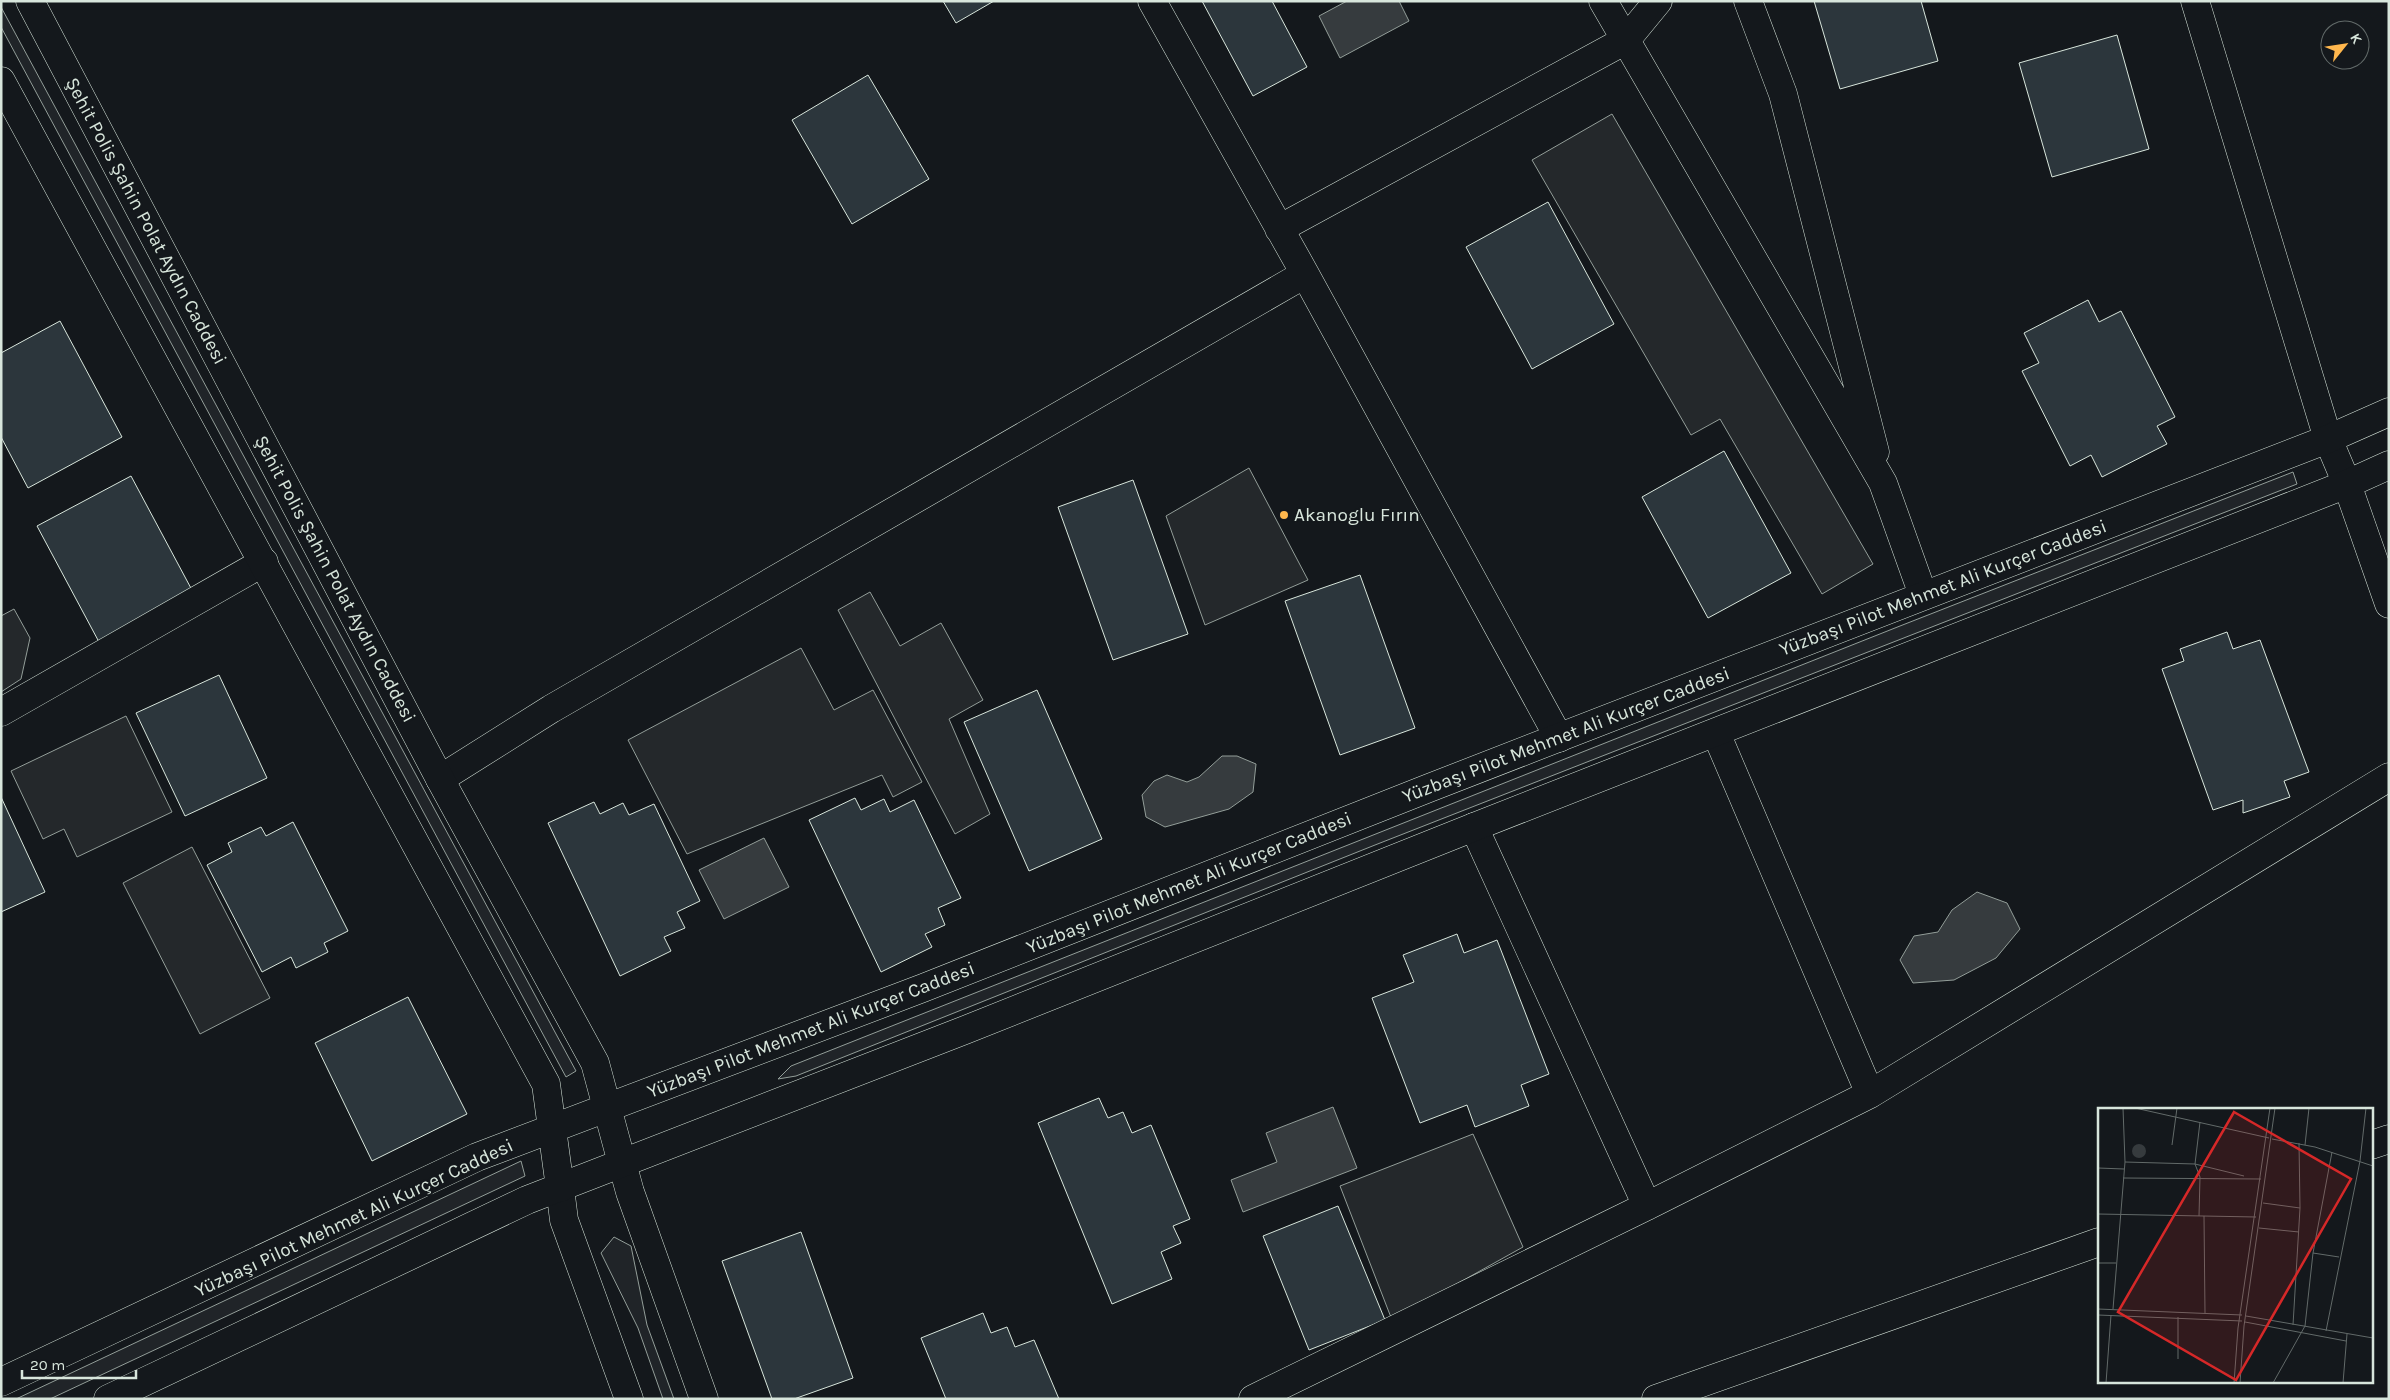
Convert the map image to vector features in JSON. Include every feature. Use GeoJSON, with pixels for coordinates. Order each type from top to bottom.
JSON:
{"type":"FeatureCollection","features":[{"type":"Feature","properties":{"kind":"main road","name":"Şehit Polis Şahin Polat Aydın Caddesi"},"geometry":{"type":"LineString","coordinates":[[30,1],[440,779],[595,1063],[630,1192],[704,1399]]}},
{"type":"Feature","properties":{"kind":"main road"},"geometry":{"type":"LineString","coordinates":[[1152,1],[1305,274],[1559,738]]}},
{"type":"Feature","properties":{"kind":"main road"},"geometry":{"type":"LineString","coordinates":[[1603,1],[1883,484]]}},
{"type":"Feature","properties":{"kind":"main road"},"geometry":{"type":"LineString","coordinates":[[1280,229],[1626,40],[1658,1]]}},
{"type":"Feature","properties":{"kind":"main road"},"geometry":{"type":"LineString","coordinates":[[1748,1],[1783,94],[1883,484],[1923,595]]}},
{"type":"Feature","properties":{"kind":"main road"},"geometry":{"type":"LineString","coordinates":[[2195,1],[2328,439],[2347,484],[2389,604]]}},
{"type":"Feature","properties":{"kind":"main road"},"geometry":{"type":"LineString","coordinates":[[1,81],[546,1084],[564,1220],[629,1399]]}},
{"type":"Feature","properties":{"kind":"main road"},"geometry":{"type":"LineString","coordinates":[[440,779],[551,709],[1305,274]]}},
{"type":"Feature","properties":{"kind":"main road","name":"Yüzbaşı Pilot Mehmet Ali Kurçer Caddesi"},"geometry":{"type":"LineString","coordinates":[[1,1382],[477,1157],[923,988],[1923,595],[2328,439],[2389,412]]}},
{"type":"Feature","properties":{"kind":"main road"},"geometry":{"type":"LineString","coordinates":[[108,1399],[518,1204],[965,1030],[1474,827],[2347,484],[2389,465]]}},
{"type":"Feature","properties":{"kind":"main road"},"geometry":{"type":"LineString","coordinates":[[1,712],[264,562]]}},
{"type":"Feature","properties":{"kind":"main road"},"geometry":{"type":"LineString","coordinates":[[1716,733],[1870,1094]]}},
{"type":"Feature","properties":{"kind":"main road"},"geometry":{"type":"LineString","coordinates":[[1253,1399],[1647,1206],[1870,1094],[2389,777]]}},
{"type":"Feature","properties":{"kind":"main road"},"geometry":{"type":"LineString","coordinates":[[1474,827],[1647,1206]]}},
{"type":"Feature","properties":{"kind":"main road"},"geometry":{"type":"LineString","coordinates":[[2372,1145],[2389,1139]]}},
{"type":"Feature","properties":{"kind":"main road"},"geometry":{"type":"LineString","coordinates":[[1656,1399],[2098,1242]]}},
{"type":"Feature","properties":{"kind":"shaded area"},"geometry":{"type":"Polygon","coordinates":[[[1347,1],[1399,1],[1409,21],[1340,58],[1319,16],[1347,1]]]}},
{"type":"Feature","properties":{"kind":"shaded area"},"geometry":{"type":"Polygon","coordinates":[[[1,7],[576,1071],[566,1077],[1,27],[1,7]]]}},
{"type":"Feature","properties":{"kind":"shaded area"},"geometry":{"type":"Polygon","coordinates":[[[1612,114],[1873,564],[1822,594],[1720,419],[1691,435],[1532,160],[1612,114]]]}},
{"type":"Feature","properties":{"kind":"shaded area"},"geometry":{"type":"Polygon","coordinates":[[[1249,468],[1308,580],[1205,625],[1166,516],[1249,468]]]}},
{"type":"Feature","properties":{"kind":"shaded area"},"geometry":{"type":"Polygon","coordinates":[[[2293,472],[2297,484],[1375,845],[796,1076],[778,1079],[791,1066],[2293,472]]]}},
{"type":"Feature","properties":{"kind":"shaded area"},"geometry":{"type":"Polygon","coordinates":[[[870,592],[900,646],[941,623],[983,700],[949,719],[990,814],[955,834],[838,610],[870,592]]]}},
{"type":"Feature","properties":{"kind":"shaded area"},"geometry":{"type":"Polygon","coordinates":[[[14,609],[30,638],[21,679],[1,692],[1,616],[14,609]]]}},
{"type":"Feature","properties":{"kind":"shaded area"},"geometry":{"type":"Polygon","coordinates":[[[801,648],[834,710],[873,690],[922,782],[893,797],[882,775],[687,854],[628,740],[801,648]]]}},
{"type":"Feature","properties":{"kind":"shaded area"},"geometry":{"type":"Polygon","coordinates":[[[126,716],[172,812],[77,857],[64,829],[43,839],[11,771],[126,716]]]}},
{"type":"Feature","properties":{"kind":"shaded area"},"geometry":{"type":"Polygon","coordinates":[[[1222,756],[1237,756],[1256,764],[1253,792],[1229,809],[1165,827],[1146,817],[1142,795],[1154,781],[1167,775],[1187,782],[1199,777],[1222,756]]]}},
{"type":"Feature","properties":{"kind":"shaded area"},"geometry":{"type":"Polygon","coordinates":[[[764,838],[789,887],[724,919],[699,870],[764,838]]]}},
{"type":"Feature","properties":{"kind":"shaded area"},"geometry":{"type":"Polygon","coordinates":[[[192,847],[270,998],[200,1034],[123,883],[192,847]]]}},
{"type":"Feature","properties":{"kind":"shaded area"},"geometry":{"type":"Polygon","coordinates":[[[1977,892],[2007,903],[2020,929],[1996,958],[1954,980],[1913,983],[1900,960],[1914,936],[1938,932],[1952,910],[1977,892]]]}},
{"type":"Feature","properties":{"kind":"shaded area"},"geometry":{"type":"Polygon","coordinates":[[[1333,1107],[1357,1168],[1243,1212],[1231,1180],[1277,1162],[1266,1133],[1333,1107]]]}},
{"type":"Feature","properties":{"kind":"shaded area"},"geometry":{"type":"Polygon","coordinates":[[[1473,1134],[1523,1247],[1392,1320],[1340,1186],[1473,1134]]]}},
{"type":"Feature","properties":{"kind":"shaded area"},"geometry":{"type":"Polygon","coordinates":[[[521,1161],[525,1176],[50,1399],[16,1399],[521,1161]]]}},
{"type":"Feature","properties":{"kind":"shaded area"},"geometry":{"type":"Polygon","coordinates":[[[614,1237],[631,1246],[647,1325],[674,1399],[663,1399],[638,1328],[601,1253],[614,1237]]]}},
{"type":"Feature","properties":{"kind":"building"},"geometry":{"type":"Polygon","coordinates":[[[943,1],[994,1],[956,23],[943,1]]]}},
{"type":"Feature","properties":{"kind":"building"},"geometry":{"type":"Polygon","coordinates":[[[1202,1],[1272,1],[1307,67],[1253,96],[1202,1]]]}},
{"type":"Feature","properties":{"kind":"building"},"geometry":{"type":"Polygon","coordinates":[[[1814,1],[1921,1],[1938,61],[1840,89],[1814,1]]]}},
{"type":"Feature","properties":{"kind":"building"},"geometry":{"type":"Polygon","coordinates":[[[2117,35],[2149,149],[2052,177],[2019,63],[2117,35]]]}},
{"type":"Feature","properties":{"kind":"building"},"geometry":{"type":"Polygon","coordinates":[[[868,75],[929,179],[852,224],[792,120],[868,75]]]}},
{"type":"Feature","properties":{"kind":"building"},"geometry":{"type":"Polygon","coordinates":[[[1548,202],[1614,324],[1532,369],[1466,247],[1548,202]]]}},
{"type":"Feature","properties":{"kind":"building"},"geometry":{"type":"Polygon","coordinates":[[[2088,300],[2099,322],[2121,311],[2175,417],[2157,426],[2167,444],[2102,477],[2091,455],[2070,466],[2022,371],[2039,363],[2024,333],[2088,300]]]}},
{"type":"Feature","properties":{"kind":"building"},"geometry":{"type":"Polygon","coordinates":[[[60,321],[122,437],[28,488],[1,437],[1,353],[60,321]]]}},
{"type":"Feature","properties":{"kind":"building"},"geometry":{"type":"Polygon","coordinates":[[[1724,451],[1791,573],[1708,618],[1642,497],[1724,451]]]}},
{"type":"Feature","properties":{"kind":"building"},"geometry":{"type":"Polygon","coordinates":[[[131,476],[193,592],[99,642],[37,526],[131,476]]]}},
{"type":"Feature","properties":{"kind":"building"},"geometry":{"type":"Polygon","coordinates":[[[1133,480],[1188,634],[1113,660],[1058,507],[1133,480]]]}},
{"type":"Feature","properties":{"kind":"building"},"geometry":{"type":"Polygon","coordinates":[[[1360,575],[1415,728],[1340,755],[1285,601],[1360,575]]]}},
{"type":"Feature","properties":{"kind":"building"},"geometry":{"type":"Polygon","coordinates":[[[2227,632],[2233,649],[2260,640],[2309,772],[2284,781],[2290,797],[2243,813],[2243,800],[2213,810],[2162,669],[2184,661],[2180,649],[2227,632]]]}},
{"type":"Feature","properties":{"kind":"building"},"geometry":{"type":"Polygon","coordinates":[[[219,675],[267,778],[185,816],[136,713],[219,675]]]}},
{"type":"Feature","properties":{"kind":"building"},"geometry":{"type":"Polygon","coordinates":[[[1037,690],[1102,839],[1029,871],[964,722],[1037,690]]]}},
{"type":"Feature","properties":{"kind":"building"},"geometry":{"type":"Polygon","coordinates":[[[1,797],[45,892],[1,912],[1,797]]]}},
{"type":"Feature","properties":{"kind":"building"},"geometry":{"type":"Polygon","coordinates":[[[855,798],[861,810],[884,799],[890,812],[914,800],[961,898],[938,908],[945,925],[925,934],[932,947],[881,972],[809,820],[855,798]]]}},
{"type":"Feature","properties":{"kind":"building"},"geometry":{"type":"Polygon","coordinates":[[[594,802],[600,814],[623,803],[629,815],[654,804],[700,901],[677,912],[685,928],[664,937],[671,951],[620,976],[548,823],[594,802]]]}},
{"type":"Feature","properties":{"kind":"building"},"geometry":{"type":"Polygon","coordinates":[[[293,822],[348,931],[324,943],[328,952],[296,968],[291,957],[262,972],[207,865],[232,852],[228,843],[261,827],[266,836],[293,822]]]}},
{"type":"Feature","properties":{"kind":"building"},"geometry":{"type":"Polygon","coordinates":[[[1457,934],[1464,953],[1497,940],[1549,1074],[1521,1085],[1529,1106],[1475,1127],[1467,1105],[1420,1123],[1372,998],[1414,982],[1403,955],[1457,934]]]}},
{"type":"Feature","properties":{"kind":"building"},"geometry":{"type":"Polygon","coordinates":[[[408,997],[467,1114],[372,1161],[315,1043],[408,997]]]}},
{"type":"Feature","properties":{"kind":"building"},"geometry":{"type":"Polygon","coordinates":[[[1099,1098],[1108,1118],[1123,1112],[1132,1133],[1151,1125],[1190,1219],[1173,1226],[1181,1243],[1161,1252],[1172,1279],[1112,1304],[1038,1123],[1099,1098]]]}},
{"type":"Feature","properties":{"kind":"building"},"geometry":{"type":"Polygon","coordinates":[[[1338,1206],[1385,1320],[1309,1350],[1263,1236],[1338,1206]]]}},
{"type":"Feature","properties":{"kind":"building"},"geometry":{"type":"Polygon","coordinates":[[[801,1232],[853,1378],[794,1399],[772,1399],[722,1261],[801,1232]]]}},
{"type":"Feature","properties":{"kind":"building"},"geometry":{"type":"Polygon","coordinates":[[[983,1313],[991,1333],[1007,1327],[1015,1347],[1034,1340],[1059,1399],[946,1399],[921,1338],[983,1313]]]}},
{"type":"Feature","properties":{"kind":"place","name":"Akanoglu Fırın"},"geometry":{"type":"Point","coordinates":[1284,515]}}]}
